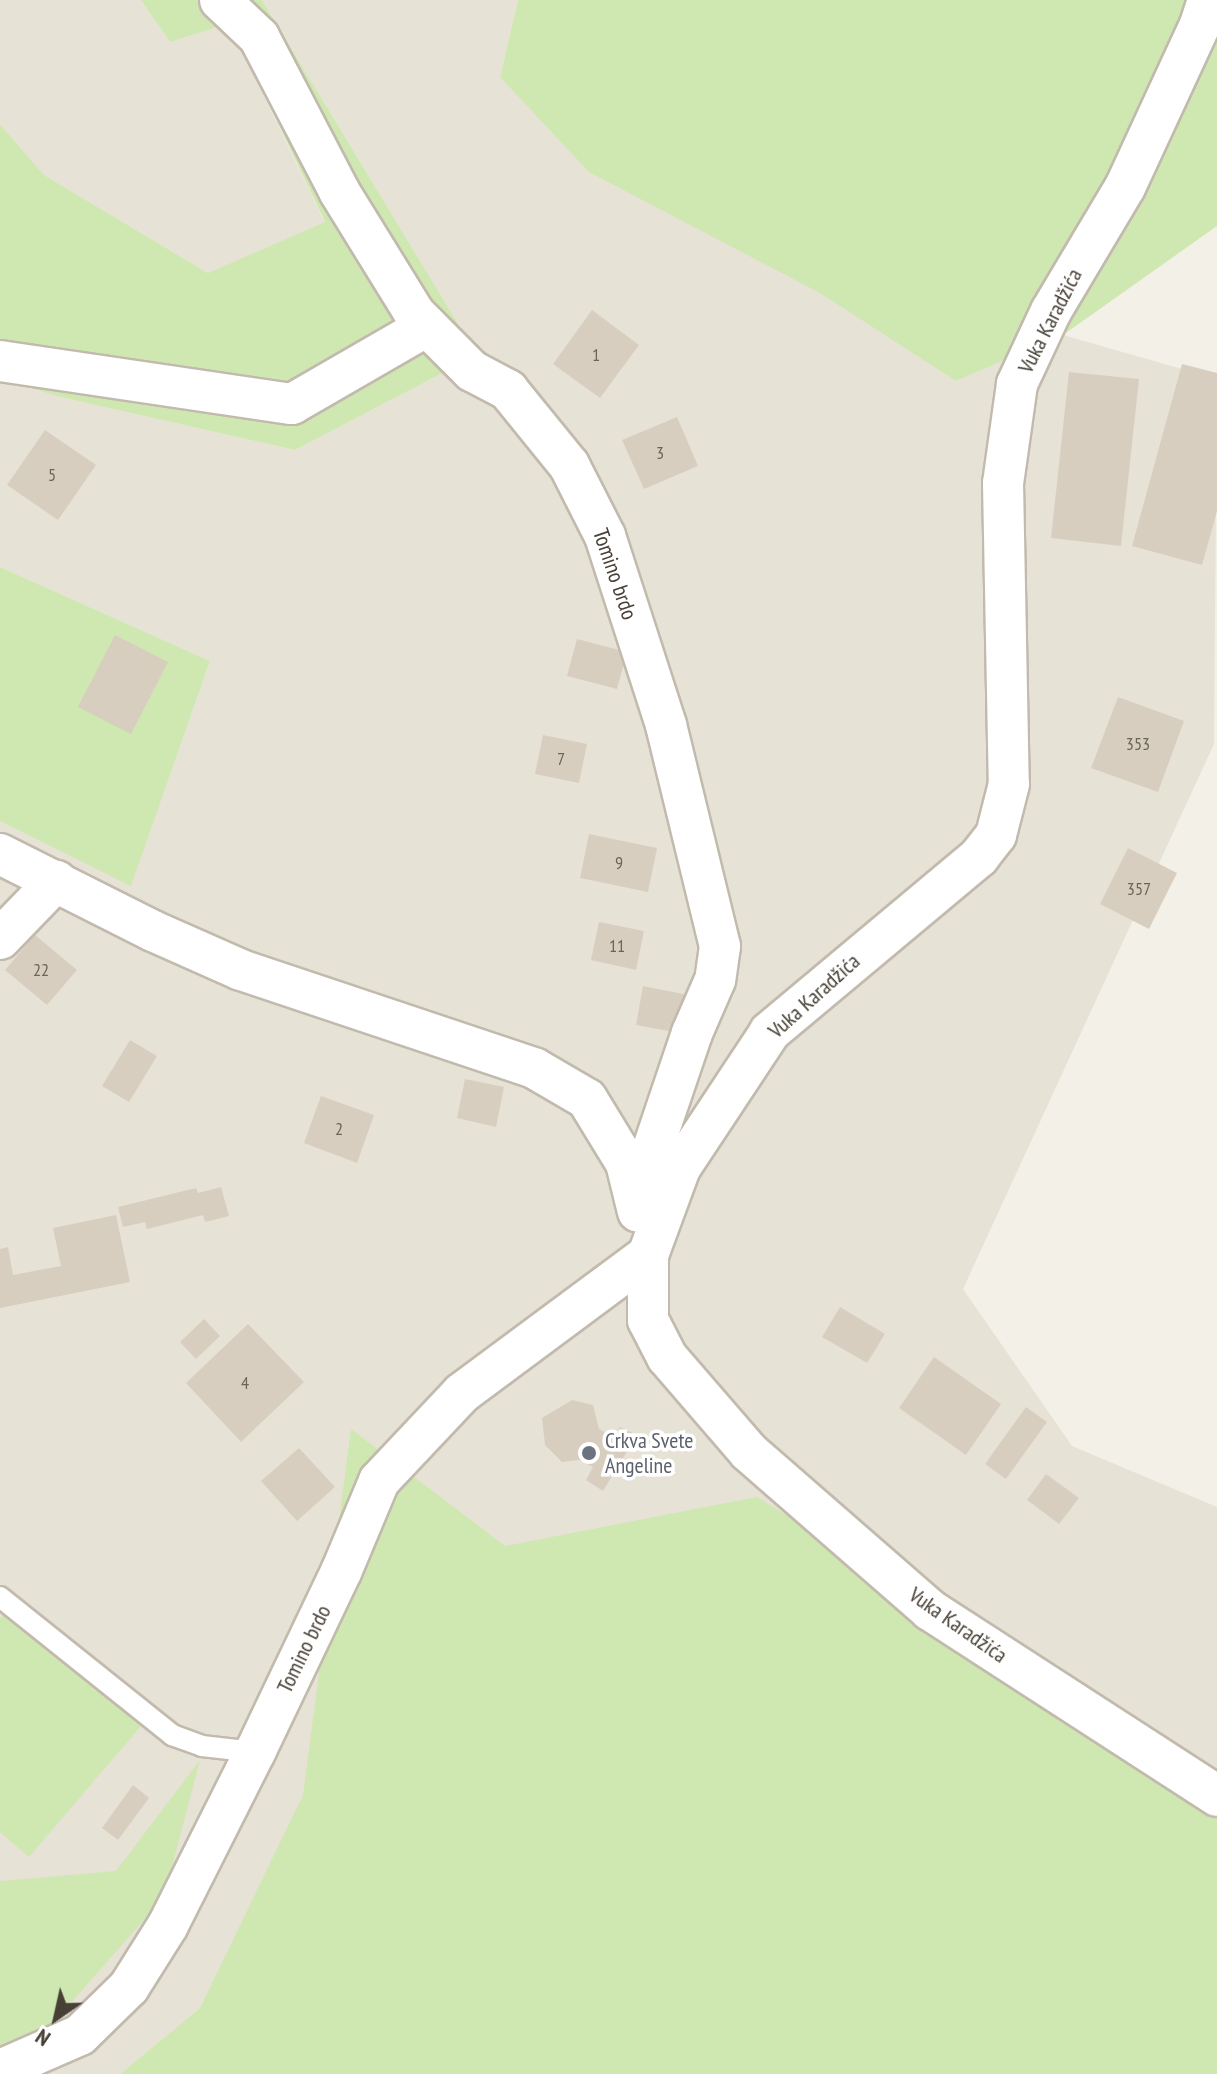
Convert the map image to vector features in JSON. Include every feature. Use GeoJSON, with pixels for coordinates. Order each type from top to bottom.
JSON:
{"type":"FeatureCollection","features":[{"type":"Feature","properties":{"kind":"street","name":"Tomino brdo"},"geometry":{"type":"LineString","coordinates":[[0,2070],[80,2035],[129,1987],[168,1925],[255,1752],[341,1572],[379,1481],[462,1393],[648,1255],[652,1151],[692,1033],[715,980],[720,946],[666,725],[605,536],[569,465],[508,390],[472,371],[415,314],[339,191],[259,37],[220,0]]}},
{"type":"Feature","properties":{"kind":"street","name":"Vuka Karadžića"},"geometry":{"type":"LineString","coordinates":[[1208,0],[1199,27],[1125,187],[1051,311],[1017,384],[1003,483],[1009,784],[996,835],[979,857],[770,1032],[680,1168],[648,1255],[648,1320],[667,1357],[749,1452],[930,1610],[1217,1796]]}},
{"type":"Feature","properties":{"kind":"street"},"geometry":{"type":"LineString","coordinates":[[0,361],[292,404],[427,326]]}},
{"type":"Feature","properties":{"kind":"street"},"geometry":{"type":"LineString","coordinates":[[0,854],[153,931],[241,970],[534,1068],[587,1099],[626,1163],[648,1255]]}},
{"type":"Feature","properties":{"kind":"street"},"geometry":{"type":"LineString","coordinates":[[0,939],[56,881]]}},
{"type":"Feature","properties":{"kind":"lane"},"geometry":{"type":"LineString","coordinates":[[0,1597],[172,1735],[202,1746],[255,1752]]}},
{"type":"Feature","properties":{"kind":"shaded area"},"geometry":{"type":"Polygon","coordinates":[[[0,0],[141,0],[170,42],[229,23],[325,223],[208,273],[44,175],[0,124],[0,0]]]}},
{"type":"Feature","properties":{"kind":"shaded area"},"geometry":{"type":"Polygon","coordinates":[[[262,0],[518,0],[500,77],[956,381],[1063,335],[1217,379],[1214,744],[963,1289],[1072,1446],[1217,1507],[1217,1780],[200,2008],[120,2074],[0,2074],[0,821],[131,885],[210,661],[0,567],[0,379],[60,397],[295,450],[477,355],[262,0]]]}},
{"type":"Feature","properties":{"kind":"green space"},"geometry":{"type":"Polygon","coordinates":[[[141,0],[262,0],[477,355],[295,450],[60,397],[0,379],[0,124],[44,175],[208,273],[325,222],[230,23],[170,42],[141,0]]]}},
{"type":"Feature","properties":{"kind":"green space"},"geometry":{"type":"Polygon","coordinates":[[[518,0],[1217,0],[1217,226],[1063,335],[956,381],[820,293],[589,172],[500,77],[518,0]]]}},
{"type":"Feature","properties":{"kind":"green space"},"geometry":{"type":"Polygon","coordinates":[[[0,567],[210,661],[131,886],[0,821],[0,567]]]}},
{"type":"Feature","properties":{"kind":"green space"},"geometry":{"type":"Polygon","coordinates":[[[351,1429],[505,1546],[757,1497],[1217,1780],[1217,2074],[120,2074],[200,2008],[303,1795],[351,1429]]]}},
{"type":"Feature","properties":{"kind":"green space"},"geometry":{"type":"Polygon","coordinates":[[[7,1611],[141,1726],[29,1857],[0,1832],[0,1619],[7,1611]]]}},
{"type":"Feature","properties":{"kind":"green space"},"geometry":{"type":"Polygon","coordinates":[[[200,1760],[164,1897],[32,2047],[0,2060],[0,1881],[116,1871],[200,1760]]]}},
{"type":"Feature","properties":{"kind":"building"},"geometry":{"type":"Polygon","coordinates":[[[592,310],[639,345],[600,398],[553,364],[592,310]]]}},
{"type":"Feature","properties":{"kind":"building"},"geometry":{"type":"Polygon","coordinates":[[[1182,364],[1217,373],[1217,511],[1202,565],[1132,546],[1182,364]]]}},
{"type":"Feature","properties":{"kind":"building"},"geometry":{"type":"Polygon","coordinates":[[[1069,372],[1139,379],[1121,546],[1051,538],[1069,372]]]}},
{"type":"Feature","properties":{"kind":"building"},"geometry":{"type":"Polygon","coordinates":[[[677,417],[698,466],[644,489],[622,440],[677,417]]]}},
{"type":"Feature","properties":{"kind":"building"},"geometry":{"type":"Polygon","coordinates":[[[45,430],[96,465],[58,520],[7,485],[45,430]]]}},
{"type":"Feature","properties":{"kind":"building"},"geometry":{"type":"Polygon","coordinates":[[[115,635],[168,662],[131,734],[78,707],[115,635]]]}},
{"type":"Feature","properties":{"kind":"building"},"geometry":{"type":"Polygon","coordinates":[[[577,639],[627,652],[617,689],[567,676],[577,639]]]}},
{"type":"Feature","properties":{"kind":"building"},"geometry":{"type":"Polygon","coordinates":[[[1118,697],[1184,721],[1158,792],[1091,768],[1118,697]]]}},
{"type":"Feature","properties":{"kind":"building"},"geometry":{"type":"Polygon","coordinates":[[[543,735],[587,744],[579,783],[535,774],[543,735]]]}},
{"type":"Feature","properties":{"kind":"building"},"geometry":{"type":"Polygon","coordinates":[[[589,834],[657,848],[648,892],[580,878],[589,834]]]}},
{"type":"Feature","properties":{"kind":"building"},"geometry":{"type":"Polygon","coordinates":[[[1128,848],[1177,873],[1149,929],[1100,904],[1128,848]]]}},
{"type":"Feature","properties":{"kind":"building"},"geometry":{"type":"Polygon","coordinates":[[[599,922],[644,931],[636,970],[591,960],[599,922]]]}},
{"type":"Feature","properties":{"kind":"building"},"geometry":{"type":"Polygon","coordinates":[[[35,935],[77,970],[47,1005],[5,970],[35,935]]]}},
{"type":"Feature","properties":{"kind":"building"},"geometry":{"type":"Polygon","coordinates":[[[643,986],[688,995],[680,1033],[636,1025],[643,986]]]}},
{"type":"Feature","properties":{"kind":"building"},"geometry":{"type":"Polygon","coordinates":[[[130,1040],[157,1056],[129,1102],[102,1086],[130,1040]]]}},
{"type":"Feature","properties":{"kind":"building"},"geometry":{"type":"Polygon","coordinates":[[[465,1079],[504,1087],[496,1127],[457,1118],[465,1079]]]}},
{"type":"Feature","properties":{"kind":"building"},"geometry":{"type":"Polygon","coordinates":[[[321,1096],[374,1115],[357,1163],[304,1143],[321,1096]]]}},
{"type":"Feature","properties":{"kind":"building"},"geometry":{"type":"Polygon","coordinates":[[[221,1187],[229,1216],[205,1222],[203,1215],[147,1229],[145,1222],[123,1227],[118,1207],[196,1188],[198,1193],[221,1187]]]}},
{"type":"Feature","properties":{"kind":"building"},"geometry":{"type":"Polygon","coordinates":[[[116,1215],[130,1282],[0,1308],[0,1249],[8,1247],[13,1275],[61,1266],[53,1228],[116,1215]]]}},
{"type":"Feature","properties":{"kind":"building"},"geometry":{"type":"Polygon","coordinates":[[[840,1307],[885,1334],[867,1363],[822,1337],[840,1307]]]}},
{"type":"Feature","properties":{"kind":"building"},"geometry":{"type":"Polygon","coordinates":[[[204,1319],[220,1336],[196,1359],[180,1342],[204,1319]]]}},
{"type":"Feature","properties":{"kind":"building"},"geometry":{"type":"Polygon","coordinates":[[[248,1324],[304,1382],[241,1442],[186,1383],[248,1324]]]}},
{"type":"Feature","properties":{"kind":"building"},"geometry":{"type":"Polygon","coordinates":[[[934,1357],[1001,1404],[966,1455],[899,1408],[934,1357]]]}},
{"type":"Feature","properties":{"kind":"building","name":"Crkva Svete Angeline"},"geometry":{"type":"Polygon","coordinates":[[[572,1400],[593,1405],[599,1429],[612,1436],[620,1427],[637,1435],[603,1491],[586,1480],[593,1467],[579,1460],[562,1462],[545,1445],[542,1418],[572,1400]]]}},
{"type":"Feature","properties":{"kind":"building"},"geometry":{"type":"Polygon","coordinates":[[[1026,1407],[1047,1422],[1006,1479],[985,1464],[1026,1407]]]}},
{"type":"Feature","properties":{"kind":"building"},"geometry":{"type":"Polygon","coordinates":[[[299,1448],[335,1487],[297,1521],[261,1481],[299,1448]]]}},
{"type":"Feature","properties":{"kind":"building"},"geometry":{"type":"Polygon","coordinates":[[[1046,1474],[1079,1498],[1059,1524],[1027,1500],[1046,1474]]]}},
{"type":"Feature","properties":{"kind":"building"},"geometry":{"type":"Polygon","coordinates":[[[133,1785],[149,1798],[118,1840],[102,1828],[133,1785]]]}},
{"type":"Feature","properties":{"kind":"place","name":"Crkva Svete Angeline"},"geometry":{"type":"Point","coordinates":[589,1453]}}]}
